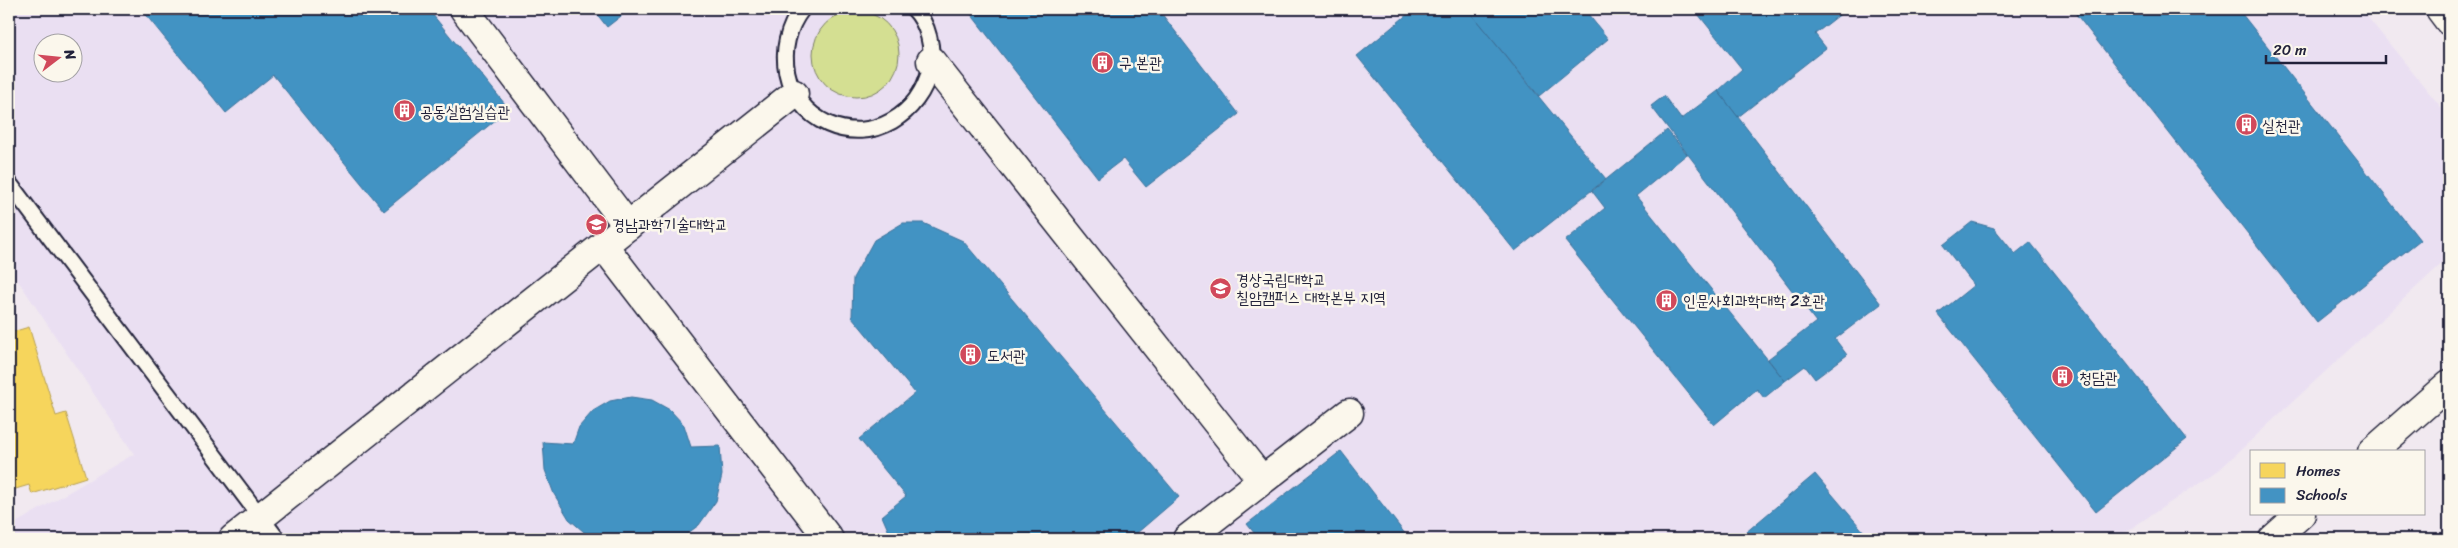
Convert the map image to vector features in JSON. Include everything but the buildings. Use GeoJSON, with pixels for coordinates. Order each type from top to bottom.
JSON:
{"type":"FeatureCollection","features":[{"type":"Feature","properties":{"kind":"street"},"geometry":{"type":"LineString","coordinates":[[464,9],[628,226]]}},
{"type":"Feature","properties":{"kind":"street"},"geometry":{"type":"LineString","coordinates":[[2440,9],[2449,21]]}},
{"type":"Feature","properties":{"kind":"street"},"geometry":{"type":"LineString","coordinates":[[931,61],[1262,480]]}},
{"type":"Feature","properties":{"kind":"street"},"geometry":{"type":"LineString","coordinates":[[233,539],[794,94]]}},
{"type":"Feature","properties":{"kind":"street"},"geometry":{"type":"LineString","coordinates":[[603,245],[829,539]]}},
{"type":"Feature","properties":{"kind":"street"},"geometry":{"type":"LineString","coordinates":[[2374,450],[2449,384]]}},
{"type":"Feature","properties":{"kind":"street"},"geometry":{"type":"LineString","coordinates":[[1187,539],[1349,413]]}},
{"type":"Feature","properties":{"kind":"street"},"geometry":{"type":"LineString","coordinates":[[2273,539],[2299,516]]}},
{"type":"Feature","properties":{"kind":"lane"},"geometry":{"type":"LineString","coordinates":[[802,9],[793,21],[785,45],[785,70],[794,94],[809,112],[828,124],[852,130],[875,129],[897,120],[914,104],[927,84],[931,61],[929,36],[914,9]]}},
{"type":"Feature","properties":{"kind":"lane"},"geometry":{"type":"LineString","coordinates":[[9,183],[277,539]]}},
{"type":"Feature","properties":{"kind":"shaded area","name":"경상국립대학교 칠암캠퍼스 대학본부 지역"},"geometry":{"type":"Polygon","coordinates":[[[9,9],[2361,9],[2449,117],[2449,257],[2219,470],[2115,539],[9,539],[9,527],[134,454],[9,267],[9,9]]]}},
{"type":"Feature","properties":{"kind":"green space"},"geometry":{"type":"Polygon","coordinates":[[[856,11],[873,14],[887,23],[896,37],[899,54],[896,71],[887,85],[873,94],[856,97],[839,94],[825,85],[816,71],[813,54],[816,37],[825,23],[839,14],[856,11]]]}},
{"type":"Feature","properties":{"kind":"place","name":"구 본관"},"geometry":{"type":"Point","coordinates":[1103,62]}},
{"type":"Feature","properties":{"kind":"place","name":"공동실험실습관"},"geometry":{"type":"Point","coordinates":[404,111]}},
{"type":"Feature","properties":{"kind":"place","name":"실천관"},"geometry":{"type":"Point","coordinates":[2246,125]}},
{"type":"Feature","properties":{"kind":"place","name":"경남과학기술대학교"},"geometry":{"type":"Point","coordinates":[596,224]}},
{"type":"Feature","properties":{"kind":"place","name":"경상국립대학교 칠암캠퍼스 대학본부 지역"},"geometry":{"type":"Point","coordinates":[1220,288]}},
{"type":"Feature","properties":{"kind":"place","name":"인문사회과학대학 2호관"},"geometry":{"type":"Point","coordinates":[1667,300]}},
{"type":"Feature","properties":{"kind":"place","name":"도서관"},"geometry":{"type":"Point","coordinates":[971,355]}},
{"type":"Feature","properties":{"kind":"place","name":"청담관"},"geometry":{"type":"Point","coordinates":[2063,377]}}]}
